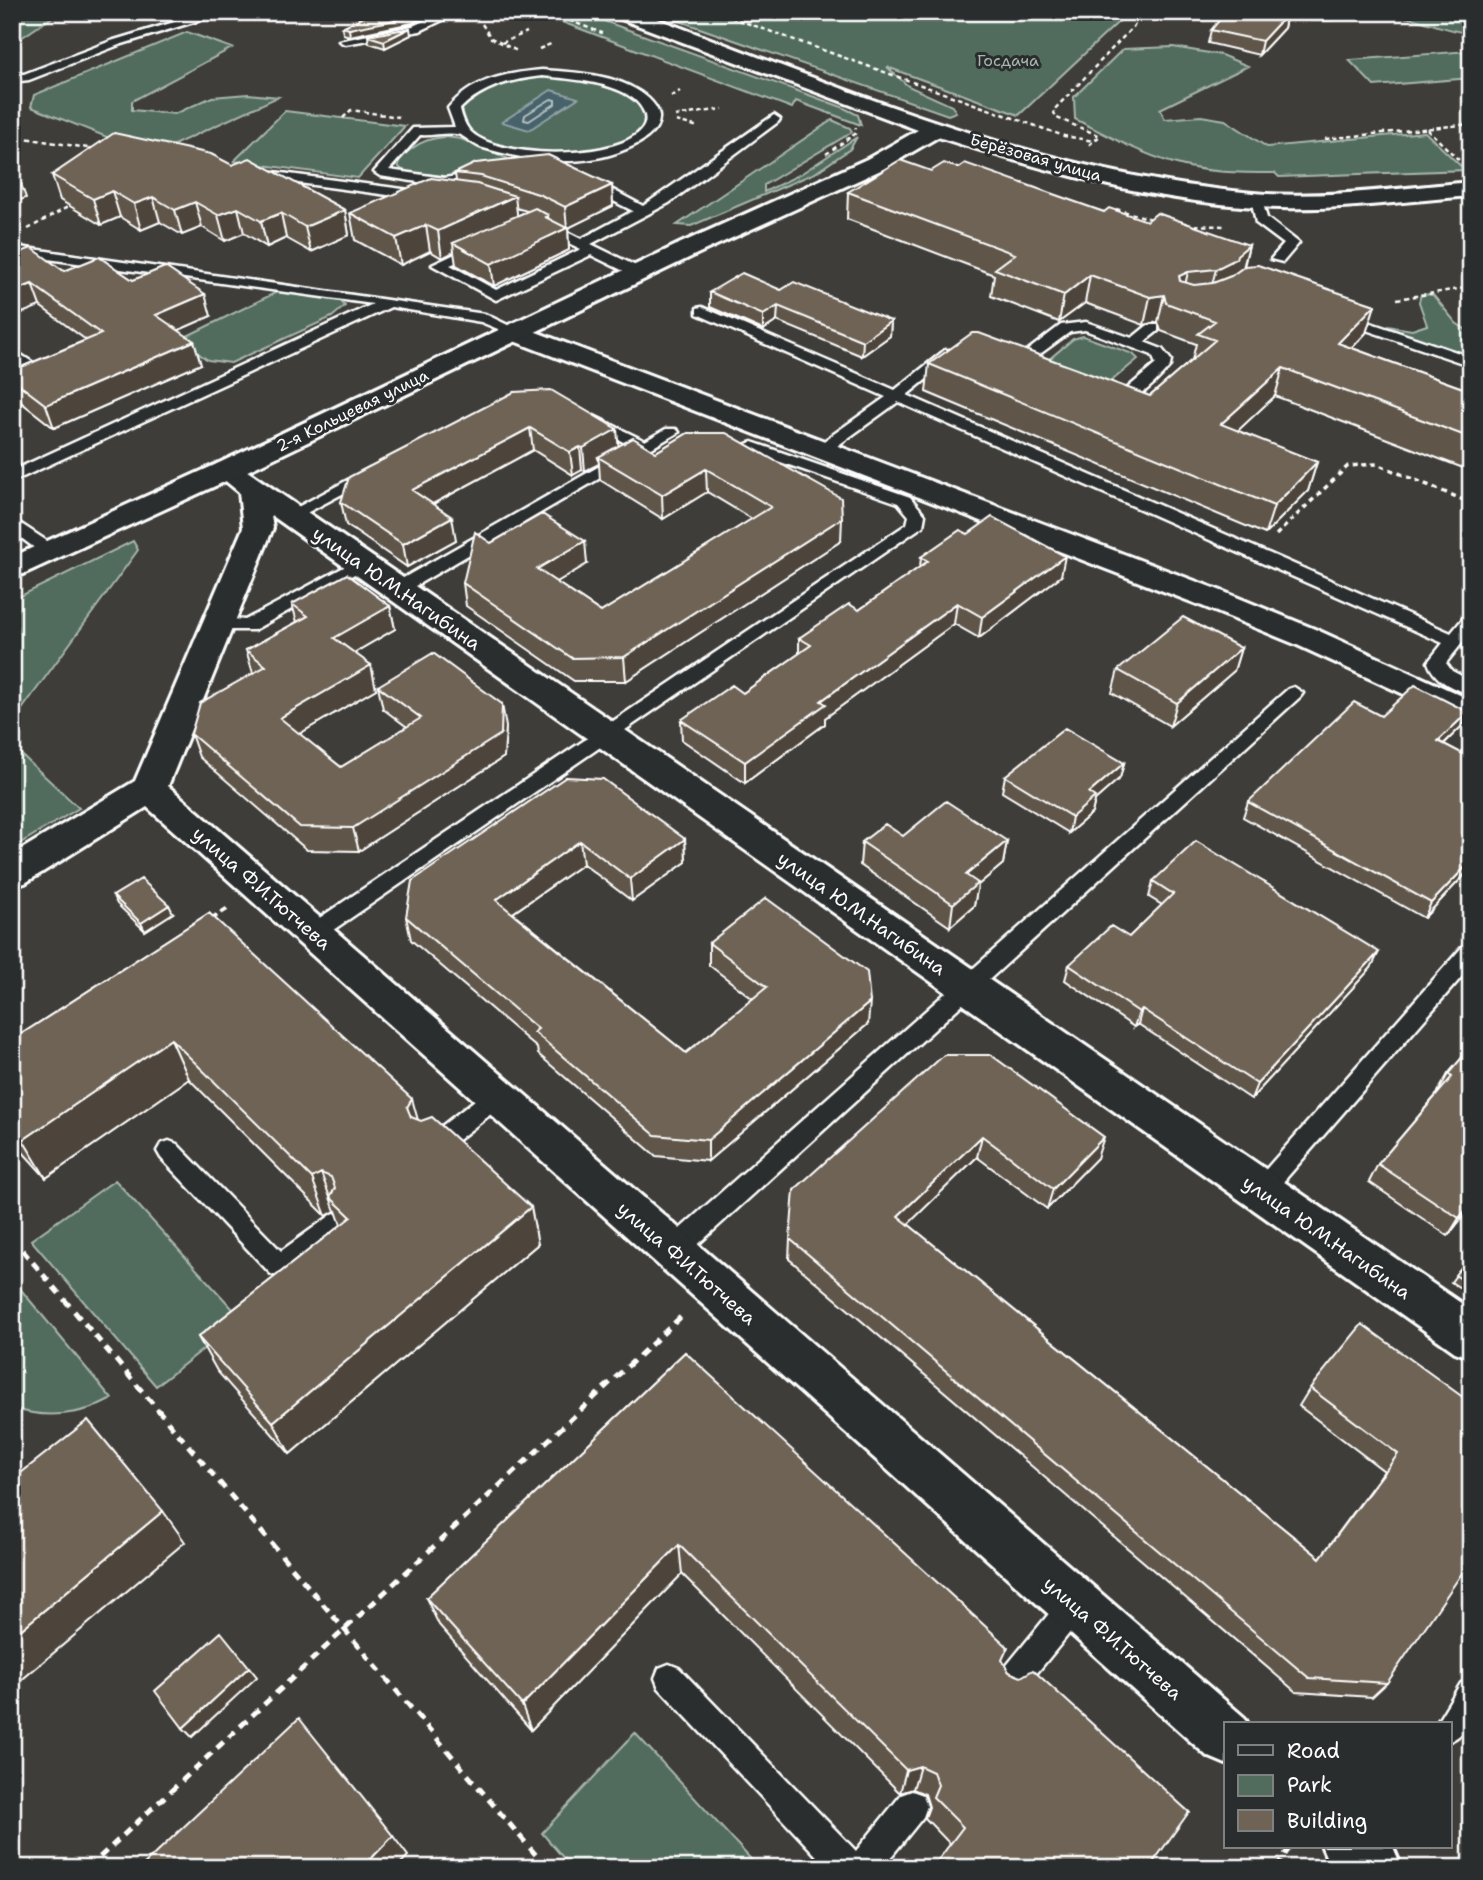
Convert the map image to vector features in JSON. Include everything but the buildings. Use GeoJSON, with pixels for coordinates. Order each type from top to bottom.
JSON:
{"type":"FeatureCollection","features":[{"type":"Feature","properties":{"kind":"street","name":"Берёзовая улица"},"geometry":{"type":"LineString","coordinates":[[620,12],[936,128],[1029,159],[1102,177],[1256,200],[1334,199],[1471,188]]}},
{"type":"Feature","properties":{"kind":"street"},"geometry":{"type":"LineString","coordinates":[[835,171],[865,139],[869,123],[862,111],[837,92]]}},
{"type":"Feature","properties":{"kind":"street","name":"2-я Кольцевая улица"},"geometry":{"type":"LineString","coordinates":[[690,248],[835,171],[893,143],[936,128]]}},
{"type":"Feature","properties":{"kind":"street","name":"2-я Кольцевая улица"},"geometry":{"type":"LineString","coordinates":[[12,569],[50,551],[240,479],[515,332],[907,148],[936,128]]}},
{"type":"Feature","properties":{"kind":"street"},"geometry":{"type":"LineString","coordinates":[[515,332],[820,451],[1213,599],[1306,638],[1471,714]]}},
{"type":"Feature","properties":{"kind":"street"},"geometry":{"type":"LineString","coordinates":[[12,873],[149,789],[258,528],[240,479]]}},
{"type":"Feature","properties":{"kind":"street","name":"улица Ю.М.Нагибина"},"geometry":{"type":"LineString","coordinates":[[240,479],[1471,1337]]}},
{"type":"Feature","properties":{"kind":"street","name":"улица Ф.И.Тютчева"},"geometry":{"type":"LineString","coordinates":[[149,789],[1224,1735]]}},
{"type":"Feature","properties":{"kind":"lane"},"geometry":{"type":"LineString","coordinates":[[12,78],[25,78],[116,43],[221,12]]}},
{"type":"Feature","properties":{"kind":"lane"},"geometry":{"type":"LineString","coordinates":[[345,41],[416,29],[454,12]]}},
{"type":"Feature","properties":{"kind":"lane"},"geometry":{"type":"LineString","coordinates":[[576,167],[635,142],[649,131],[653,121],[650,110],[628,92],[590,78],[542,73],[487,83],[466,95],[454,108],[462,130],[470,138],[576,167],[587,182],[643,211]]}},
{"type":"Feature","properties":{"kind":"lane"},"geometry":{"type":"LineString","coordinates":[[488,244],[439,265],[496,296],[664,200],[774,119]]}},
{"type":"Feature","properties":{"kind":"lane"},"geometry":{"type":"LineString","coordinates":[[462,130],[437,133],[417,131],[380,172],[444,182],[498,173]]}},
{"type":"Feature","properties":{"kind":"lane"},"geometry":{"type":"LineString","coordinates":[[525,169],[542,156]]}},
{"type":"Feature","properties":{"kind":"lane"},"geometry":{"type":"LineString","coordinates":[[244,172],[443,198]]}},
{"type":"Feature","properties":{"kind":"lane"},"geometry":{"type":"LineString","coordinates":[[1256,200],[1261,220],[1292,243],[1278,259]]}},
{"type":"Feature","properties":{"kind":"lane"},"geometry":{"type":"LineString","coordinates":[[530,223],[639,272]]}},
{"type":"Feature","properties":{"kind":"lane"},"geometry":{"type":"LineString","coordinates":[[12,250],[389,302],[485,318],[515,332]]}},
{"type":"Feature","properties":{"kind":"lane"},"geometry":{"type":"LineString","coordinates":[[12,477],[389,302]]}},
{"type":"Feature","properties":{"kind":"lane"},"geometry":{"type":"LineString","coordinates":[[702,311],[1255,555],[1455,640]]}},
{"type":"Feature","properties":{"kind":"lane"},"geometry":{"type":"LineString","coordinates":[[1014,367],[1066,328],[1075,325],[1086,326],[1157,352],[1164,360],[1163,366],[1121,401],[1100,401],[1087,396]]}},
{"type":"Feature","properties":{"kind":"lane"},"geometry":{"type":"LineString","coordinates":[[1371,327],[1471,362]]}},
{"type":"Feature","properties":{"kind":"lane"},"geometry":{"type":"LineString","coordinates":[[1133,344],[1153,328]]}},
{"type":"Feature","properties":{"kind":"lane"},"geometry":{"type":"LineString","coordinates":[[820,451],[897,397],[950,353],[968,351]]}},
{"type":"Feature","properties":{"kind":"lane"},"geometry":{"type":"LineString","coordinates":[[12,353],[38,372]]}},
{"type":"Feature","properties":{"kind":"lane"},"geometry":{"type":"LineString","coordinates":[[580,415],[645,447]]}},
{"type":"Feature","properties":{"kind":"lane"},"geometry":{"type":"LineString","coordinates":[[397,589],[671,432]]}},
{"type":"Feature","properties":{"kind":"lane"},"geometry":{"type":"LineString","coordinates":[[313,933],[915,526],[917,515],[904,500],[752,447]]}},
{"type":"Feature","properties":{"kind":"lane"},"geometry":{"type":"LineString","coordinates":[[291,515],[385,465]]}},
{"type":"Feature","properties":{"kind":"lane"},"geometry":{"type":"LineString","coordinates":[[12,523],[50,551]]}},
{"type":"Feature","properties":{"kind":"lane"},"geometry":{"type":"LineString","coordinates":[[218,624],[248,626],[361,564]]}},
{"type":"Feature","properties":{"kind":"lane"},"geometry":{"type":"LineString","coordinates":[[1471,620],[1437,662],[1438,668],[1446,676],[1471,688]]}},
{"type":"Feature","properties":{"kind":"lane"},"geometry":{"type":"LineString","coordinates":[[673,1251],[1294,693]]}},
{"type":"Feature","properties":{"kind":"lane"},"geometry":{"type":"LineString","coordinates":[[1261,1191],[1471,951]]}},
{"type":"Feature","properties":{"kind":"lane"},"geometry":{"type":"LineString","coordinates":[[432,1147],[497,1096]]}},
{"type":"Feature","properties":{"kind":"lane"},"geometry":{"type":"LineString","coordinates":[[169,1150],[280,1266],[334,1224]]}},
{"type":"Feature","properties":{"kind":"lane"},"geometry":{"type":"LineString","coordinates":[[1010,1685],[1075,1605]]}},
{"type":"Feature","properties":{"kind":"lane"},"geometry":{"type":"LineString","coordinates":[[669,1678],[850,1868]]}},
{"type":"Feature","properties":{"kind":"lane"},"geometry":{"type":"LineString","coordinates":[[1452,1723],[1471,1693]]}},
{"type":"Feature","properties":{"kind":"lane"},"geometry":{"type":"LineString","coordinates":[[862,1868],[912,1806]]}},
{"type":"Feature","properties":{"kind":"path"},"geometry":{"type":"LineString","coordinates":[[716,12],[1064,136],[1094,141]]}},
{"type":"Feature","properties":{"kind":"path"},"geometry":{"type":"LineString","coordinates":[[1053,111],[1147,12]]}},
{"type":"Feature","properties":{"kind":"path"},"geometry":{"type":"LineString","coordinates":[[501,43],[527,32]]}},
{"type":"Feature","properties":{"kind":"path"},"geometry":{"type":"LineString","coordinates":[[664,117],[723,108]]}},
{"type":"Feature","properties":{"kind":"path"},"geometry":{"type":"LineString","coordinates":[[1325,139],[1471,124]]}},
{"type":"Feature","properties":{"kind":"path"},"geometry":{"type":"LineString","coordinates":[[1427,129],[1471,172]]}},
{"type":"Feature","properties":{"kind":"path"},"geometry":{"type":"LineString","coordinates":[[12,136],[104,151]]}},
{"type":"Feature","properties":{"kind":"path"},"geometry":{"type":"LineString","coordinates":[[25,231],[78,202]]}},
{"type":"Feature","properties":{"kind":"path"},"geometry":{"type":"LineString","coordinates":[[1397,299],[1471,287]]}},
{"type":"Feature","properties":{"kind":"path"},"geometry":{"type":"LineString","coordinates":[[1255,555],[1348,466],[1377,464],[1471,503]]}},
{"type":"Feature","properties":{"kind":"path"},"geometry":{"type":"LineString","coordinates":[[204,923],[260,887]]}},
{"type":"Feature","properties":{"kind":"path"},"geometry":{"type":"LineString","coordinates":[[12,1238],[547,1868]]}},
{"type":"Feature","properties":{"kind":"path"},"geometry":{"type":"LineString","coordinates":[[88,1868],[714,1287]]}},
{"type":"Feature","properties":{"kind":"path"},"geometry":{"type":"LineString","coordinates":[[1276,1868],[1289,1848]]}},
{"type":"Feature","properties":{"kind":"green space"},"geometry":{"type":"Polygon","coordinates":[[[12,12],[60,12],[12,44],[12,12]]]}},
{"type":"Feature","properties":{"kind":"green space"},"geometry":{"type":"Polygon","coordinates":[[[535,12],[579,12],[842,107],[858,115],[861,125],[796,101],[792,108],[535,12]]]}},
{"type":"Feature","properties":{"kind":"green space","name":"Госдача"},"geometry":{"type":"Polygon","coordinates":[[[654,12],[1129,12],[1019,115],[887,67],[908,86],[952,106],[956,112],[948,115],[654,12]]]}},
{"type":"Feature","properties":{"kind":"green space"},"geometry":{"type":"Polygon","coordinates":[[[1277,12],[1471,12],[1471,33],[1405,17],[1380,16],[1322,21],[1293,18],[1277,12]]]}},
{"type":"Feature","properties":{"kind":"green space"},"geometry":{"type":"Polygon","coordinates":[[[187,32],[232,48],[132,101],[132,110],[175,114],[212,97],[248,94],[278,97],[152,155],[31,107],[34,95],[187,32]]]}},
{"type":"Feature","properties":{"kind":"green space"},"geometry":{"type":"Polygon","coordinates":[[[1173,47],[1221,55],[1248,66],[1160,109],[1165,119],[1201,116],[1225,120],[1267,147],[1425,132],[1465,170],[1279,177],[1275,173],[1211,171],[1160,159],[1075,119],[1074,97],[1123,49],[1173,47]]]}},
{"type":"Feature","properties":{"kind":"green space"},"geometry":{"type":"Polygon","coordinates":[[[1469,51],[1471,78],[1374,86],[1349,60],[1469,51]]]}},
{"type":"Feature","properties":{"kind":"green space"},"geometry":{"type":"Polygon","coordinates":[[[542,77],[585,82],[618,91],[641,108],[643,125],[634,136],[613,145],[595,150],[552,153],[531,152],[492,143],[477,136],[465,121],[462,109],[489,88],[509,81],[542,77]]]}},
{"type":"Feature","properties":{"kind":"green space"},"geometry":{"type":"Polygon","coordinates":[[[285,111],[405,126],[358,178],[234,161],[285,111]]]}},
{"type":"Feature","properties":{"kind":"green space"},"geometry":{"type":"Polygon","coordinates":[[[832,120],[850,128],[852,132],[764,185],[764,192],[799,175],[857,137],[850,149],[815,173],[691,226],[677,225],[832,120]]]}},
{"type":"Feature","properties":{"kind":"green space"},"geometry":{"type":"Polygon","coordinates":[[[431,139],[461,139],[513,161],[453,177],[405,172],[399,167],[398,160],[414,147],[431,139]]]}},
{"type":"Feature","properties":{"kind":"green space"},"geometry":{"type":"Polygon","coordinates":[[[277,292],[339,299],[345,306],[332,317],[231,363],[208,360],[179,340],[277,292]]]}},
{"type":"Feature","properties":{"kind":"green space"},"geometry":{"type":"Polygon","coordinates":[[[1421,294],[1433,295],[1456,323],[1471,333],[1471,358],[1385,329],[1388,326],[1412,330],[1427,325],[1419,302],[1421,294]]]}},
{"type":"Feature","properties":{"kind":"green space"},"geometry":{"type":"Polygon","coordinates":[[[1083,336],[1133,354],[1138,359],[1109,383],[1047,361],[1073,339],[1083,336]]]}},
{"type":"Feature","properties":{"kind":"green space"},"geometry":{"type":"Polygon","coordinates":[[[133,541],[138,550],[12,723],[12,600],[133,541]]]}},
{"type":"Feature","properties":{"kind":"green space"},"geometry":{"type":"Polygon","coordinates":[[[12,746],[79,808],[12,848],[12,746]]]}},
{"type":"Feature","properties":{"kind":"green space"},"geometry":{"type":"Polygon","coordinates":[[[115,1180],[242,1319],[156,1386],[31,1240],[115,1180]]]}},
{"type":"Feature","properties":{"kind":"green space"},"geometry":{"type":"Polygon","coordinates":[[[12,1279],[112,1399],[88,1409],[63,1414],[37,1414],[12,1408],[12,1279]]]}},
{"type":"Feature","properties":{"kind":"green space"},"geometry":{"type":"Polygon","coordinates":[[[635,1733],[759,1868],[572,1868],[542,1833],[635,1733]]]}},
{"type":"Feature","properties":{"kind":"water"},"geometry":{"type":"Polygon","coordinates":[[[551,90],[578,98],[529,130],[502,122],[551,90]]]}}]}
